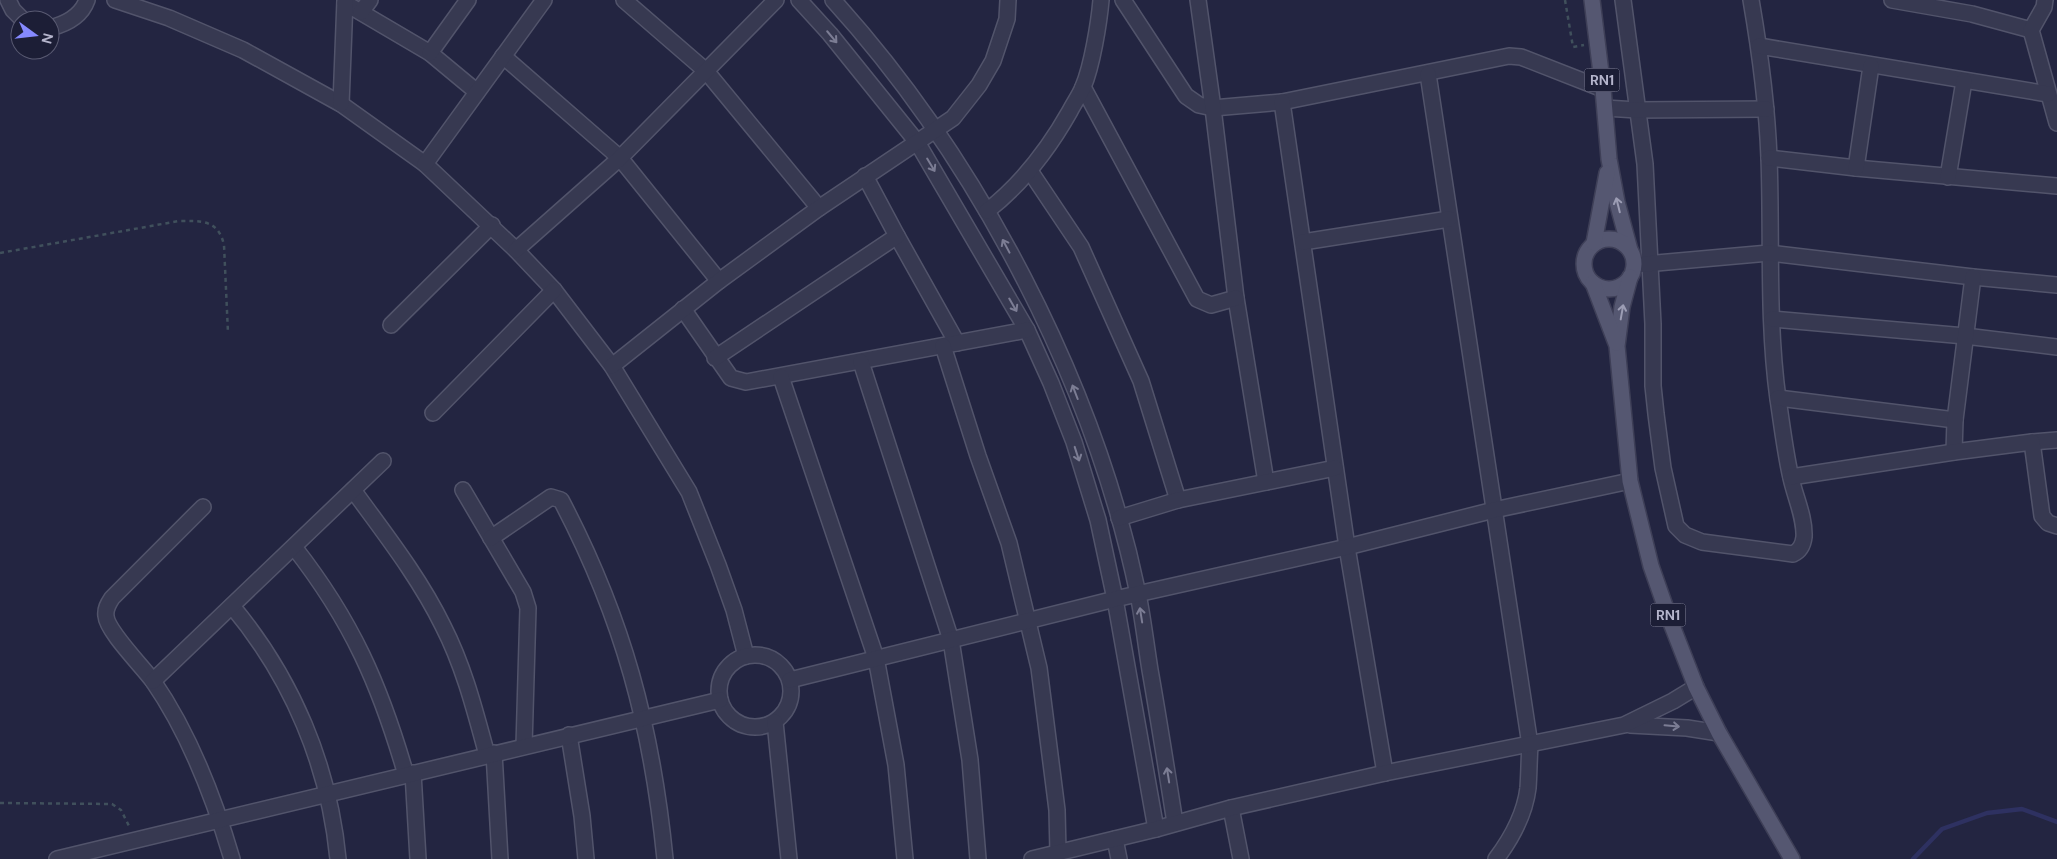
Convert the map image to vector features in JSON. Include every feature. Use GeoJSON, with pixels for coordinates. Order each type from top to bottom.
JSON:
{"type":"FeatureCollection","features":[{"type":"Feature","properties":{"kind":"main road","name":"RN1"},"geometry":{"type":"LineString","coordinates":[[1592,0],[1603,89],[1609,160],[1631,264],[1622,307],[1617,346],[1630,482],[1651,566],[1670,623],[1696,687],[1719,733],[1792,859]]}},
{"type":"Feature","properties":{"kind":"main road","name":"RN1"},"geometry":{"type":"LineString","coordinates":[[1609,160],[1603,202],[1594,243],[1585,255],[1584,263],[1588,278],[1593,283],[1617,346]]}},
{"type":"Feature","properties":{"kind":"main road"},"geometry":{"type":"LineString","coordinates":[[1593,283],[1600,288],[1617,288],[1631,264],[1620,241],[1607,238],[1594,243]]}},
{"type":"Feature","properties":{"kind":"street"},"geometry":{"type":"LineString","coordinates":[[60,25],[76,17],[87,0]]}},
{"type":"Feature","properties":{"kind":"street"},"geometry":{"type":"LineString","coordinates":[[114,0],[168,18],[243,50],[341,104],[425,164],[492,225],[554,290],[612,366],[689,492],[728,592],[746,656]]}},
{"type":"Feature","properties":{"kind":"street"},"geometry":{"type":"LineString","coordinates":[[430,53],[468,0]]}},
{"type":"Feature","properties":{"kind":"street"},"geometry":{"type":"LineString","coordinates":[[425,164],[544,0]]}},
{"type":"Feature","properties":{"kind":"street"},"geometry":{"type":"LineString","coordinates":[[624,0],[706,71],[819,208]]}},
{"type":"Feature","properties":{"kind":"street"},"geometry":{"type":"LineString","coordinates":[[516,250],[620,158],[776,0]]}},
{"type":"Feature","properties":{"kind":"street"},"geometry":{"type":"LineString","coordinates":[[800,0],[830,34],[917,142],[1027,330],[1051,383],[1074,442],[1098,520],[1115,599],[1156,829]]}},
{"type":"Feature","properties":{"kind":"street"},"geometry":{"type":"LineString","coordinates":[[833,0],[879,56],[935,130],[987,210],[1044,318],[1067,372],[1095,443],[1119,518],[1138,594],[1176,823]]}},
{"type":"Feature","properties":{"kind":"street"},"geometry":{"type":"LineString","coordinates":[[612,366],[719,281],[819,208],[953,118],[979,85],[993,61],[1007,19],[1008,0]]}},
{"type":"Feature","properties":{"kind":"street"},"geometry":{"type":"LineString","coordinates":[[987,210],[1009,194],[1030,171],[1057,134],[1083,87],[1101,0]]}},
{"type":"Feature","properties":{"kind":"street"},"geometry":{"type":"LineString","coordinates":[[1122,0],[1186,96],[1198,105],[1213,108],[1282,102],[1428,74],[1509,56],[1521,57],[1603,89]]}},
{"type":"Feature","properties":{"kind":"street"},"geometry":{"type":"LineString","coordinates":[[1198,0],[1236,298],[1266,482]]}},
{"type":"Feature","properties":{"kind":"street"},"geometry":{"type":"LineString","coordinates":[[1623,0],[1645,164],[1656,414],[1663,468],[1676,526],[1685,535],[1702,542],[1792,554],[1798,552],[1804,539],[1804,528],[1791,477],[1778,398],[1769,253],[1769,158],[1766,109],[1759,46],[1750,0]]}},
{"type":"Feature","properties":{"kind":"street"},"geometry":{"type":"LineString","coordinates":[[1894,0],[1971,7],[2031,30]]}},
{"type":"Feature","properties":{"kind":"street"},"geometry":{"type":"LineString","coordinates":[[2045,0],[2044,7],[2031,30],[2057,123]]}},
{"type":"Feature","properties":{"kind":"street"},"geometry":{"type":"LineString","coordinates":[[341,104],[345,2],[366,6],[430,53],[477,92]]}},
{"type":"Feature","properties":{"kind":"street"},"geometry":{"type":"LineString","coordinates":[[1759,46],[2048,94]]}},
{"type":"Feature","properties":{"kind":"street"},"geometry":{"type":"LineString","coordinates":[[503,56],[620,158],[719,281]]}},
{"type":"Feature","properties":{"kind":"street"},"geometry":{"type":"LineString","coordinates":[[1856,168],[1871,66]]}},
{"type":"Feature","properties":{"kind":"street"},"geometry":{"type":"LineString","coordinates":[[1428,74],[1530,745],[1526,797],[1519,819],[1505,848],[1496,859]]}},
{"type":"Feature","properties":{"kind":"street"},"geometry":{"type":"LineString","coordinates":[[1948,177],[1964,80]]}},
{"type":"Feature","properties":{"kind":"street"},"geometry":{"type":"LineString","coordinates":[[1083,87],[1197,299],[1211,306],[1236,298]]}},
{"type":"Feature","properties":{"kind":"street"},"geometry":{"type":"LineString","coordinates":[[1282,102],[1347,547],[1384,773]]}},
{"type":"Feature","properties":{"kind":"street"},"geometry":{"type":"LineString","coordinates":[[1605,108],[1637,110],[1766,109]]}},
{"type":"Feature","properties":{"kind":"street"},"geometry":{"type":"LineString","coordinates":[[1769,158],[1948,177],[2057,186]]}},
{"type":"Feature","properties":{"kind":"street"},"geometry":{"type":"LineString","coordinates":[[1030,171],[1085,256],[1141,381],[1178,500]]}},
{"type":"Feature","properties":{"kind":"street"},"geometry":{"type":"LineString","coordinates":[[865,176],[950,344],[978,456],[1009,543],[1039,668],[1057,810],[1058,853]]}},
{"type":"Feature","properties":{"kind":"street"},"geometry":{"type":"LineString","coordinates":[[1303,242],[1449,219]]}},
{"type":"Feature","properties":{"kind":"street"},"geometry":{"type":"LineString","coordinates":[[391,325],[492,225]]}},
{"type":"Feature","properties":{"kind":"street"},"geometry":{"type":"LineString","coordinates":[[716,358],[897,236]]}},
{"type":"Feature","properties":{"kind":"street"},"geometry":{"type":"LineString","coordinates":[[1631,264],[1769,253],[2057,285]]}},
{"type":"Feature","properties":{"kind":"street"},"geometry":{"type":"LineString","coordinates":[[1954,452],[1955,420],[1973,277]]}},
{"type":"Feature","properties":{"kind":"street"},"geometry":{"type":"LineString","coordinates":[[433,413],[554,290]]}},
{"type":"Feature","properties":{"kind":"street"},"geometry":{"type":"LineString","coordinates":[[683,309],[716,358],[731,378],[736,381],[755,382],[1027,330]]}},
{"type":"Feature","properties":{"kind":"street"},"geometry":{"type":"LineString","coordinates":[[1772,319],[1965,336],[2057,347]]}},
{"type":"Feature","properties":{"kind":"street"},"geometry":{"type":"LineString","coordinates":[[861,362],[951,640],[970,760],[978,859]]}},
{"type":"Feature","properties":{"kind":"street"},"geometry":{"type":"LineString","coordinates":[[781,376],[876,658],[896,766],[905,859]]}},
{"type":"Feature","properties":{"kind":"street"},"geometry":{"type":"LineString","coordinates":[[1778,398],[1955,420]]}},
{"type":"Feature","properties":{"kind":"street"},"geometry":{"type":"LineString","coordinates":[[1791,477],[1954,452],[2057,440]]}},
{"type":"Feature","properties":{"kind":"street"},"geometry":{"type":"LineString","coordinates":[[2032,442],[2042,516],[2048,523],[2057,526]]}},
{"type":"Feature","properties":{"kind":"street"},"geometry":{"type":"LineString","coordinates":[[153,681],[383,462]]}},
{"type":"Feature","properties":{"kind":"street"},"geometry":{"type":"LineString","coordinates":[[1119,518],[1178,500],[1335,468]]}},
{"type":"Feature","properties":{"kind":"street"},"geometry":{"type":"LineString","coordinates":[[790,680],[1115,599],[1347,547],[1494,510],[1630,482]]}},
{"type":"Feature","properties":{"kind":"street"},"geometry":{"type":"LineString","coordinates":[[353,490],[406,561],[444,628],[468,685],[490,754],[500,859]]}},
{"type":"Feature","properties":{"kind":"street"},"geometry":{"type":"LineString","coordinates":[[463,490],[522,592],[528,608],[524,746]]}},
{"type":"Feature","properties":{"kind":"street"},"geometry":{"type":"LineString","coordinates":[[491,538],[551,497],[561,500],[590,556],[626,650],[644,718],[666,859]]}},
{"type":"Feature","properties":{"kind":"street"},"geometry":{"type":"LineString","coordinates":[[203,507],[112,598],[106,611],[106,617],[110,628],[153,681],[188,744],[232,859]]}},
{"type":"Feature","properties":{"kind":"street"},"geometry":{"type":"LineString","coordinates":[[294,546],[328,594],[358,644],[383,701],[410,774],[418,859]]}},
{"type":"Feature","properties":{"kind":"street"},"geometry":{"type":"LineString","coordinates":[[232,606],[266,650],[292,695],[310,740],[328,794],[335,826],[338,859]]}},
{"type":"Feature","properties":{"kind":"street"},"geometry":{"type":"LineString","coordinates":[[757,655],[772,660],[785,670],[790,680],[792,692],[790,704],[784,714],[774,722],[763,727],[751,728],[740,724],[730,717],[720,700],[719,686],[728,667],[736,660],[746,656],[757,655]]}},
{"type":"Feature","properties":{"kind":"street"},"geometry":{"type":"LineString","coordinates":[[1032,859],[1156,829],[1232,808],[1384,773],[1624,725],[1673,701],[1696,687]]}},
{"type":"Feature","properties":{"kind":"street"},"geometry":{"type":"LineString","coordinates":[[57,859],[720,700]]}},
{"type":"Feature","properties":{"kind":"street"},"geometry":{"type":"LineString","coordinates":[[774,722],[789,859]]}},
{"type":"Feature","properties":{"kind":"street"},"geometry":{"type":"LineString","coordinates":[[1624,725],[1687,728],[1719,733]]}},
{"type":"Feature","properties":{"kind":"street"},"geometry":{"type":"LineString","coordinates":[[569,735],[580,800],[586,859]]}},
{"type":"Feature","properties":{"kind":"street"},"geometry":{"type":"LineString","coordinates":[[1232,808],[1241,859]]}},
{"type":"Feature","properties":{"kind":"street"},"geometry":{"type":"LineString","coordinates":[[1115,839],[1119,859]]}},
{"type":"Feature","properties":{"kind":"path"},"geometry":{"type":"LineString","coordinates":[[1564,0],[1573,47]]}},
{"type":"Feature","properties":{"kind":"path"},"geometry":{"type":"LineString","coordinates":[[0,253],[179,221],[210,223],[222,236],[224,245],[228,333]]}},
{"type":"Feature","properties":{"kind":"path"},"geometry":{"type":"LineString","coordinates":[[0,803],[112,804],[118,806],[124,814],[134,842]]}},
{"type":"Feature","properties":{"kind":"waterway"},"geometry":{"type":"LineString","coordinates":[[1913,859],[1942,829],[1987,813],[2022,809],[2057,822]]}}]}
